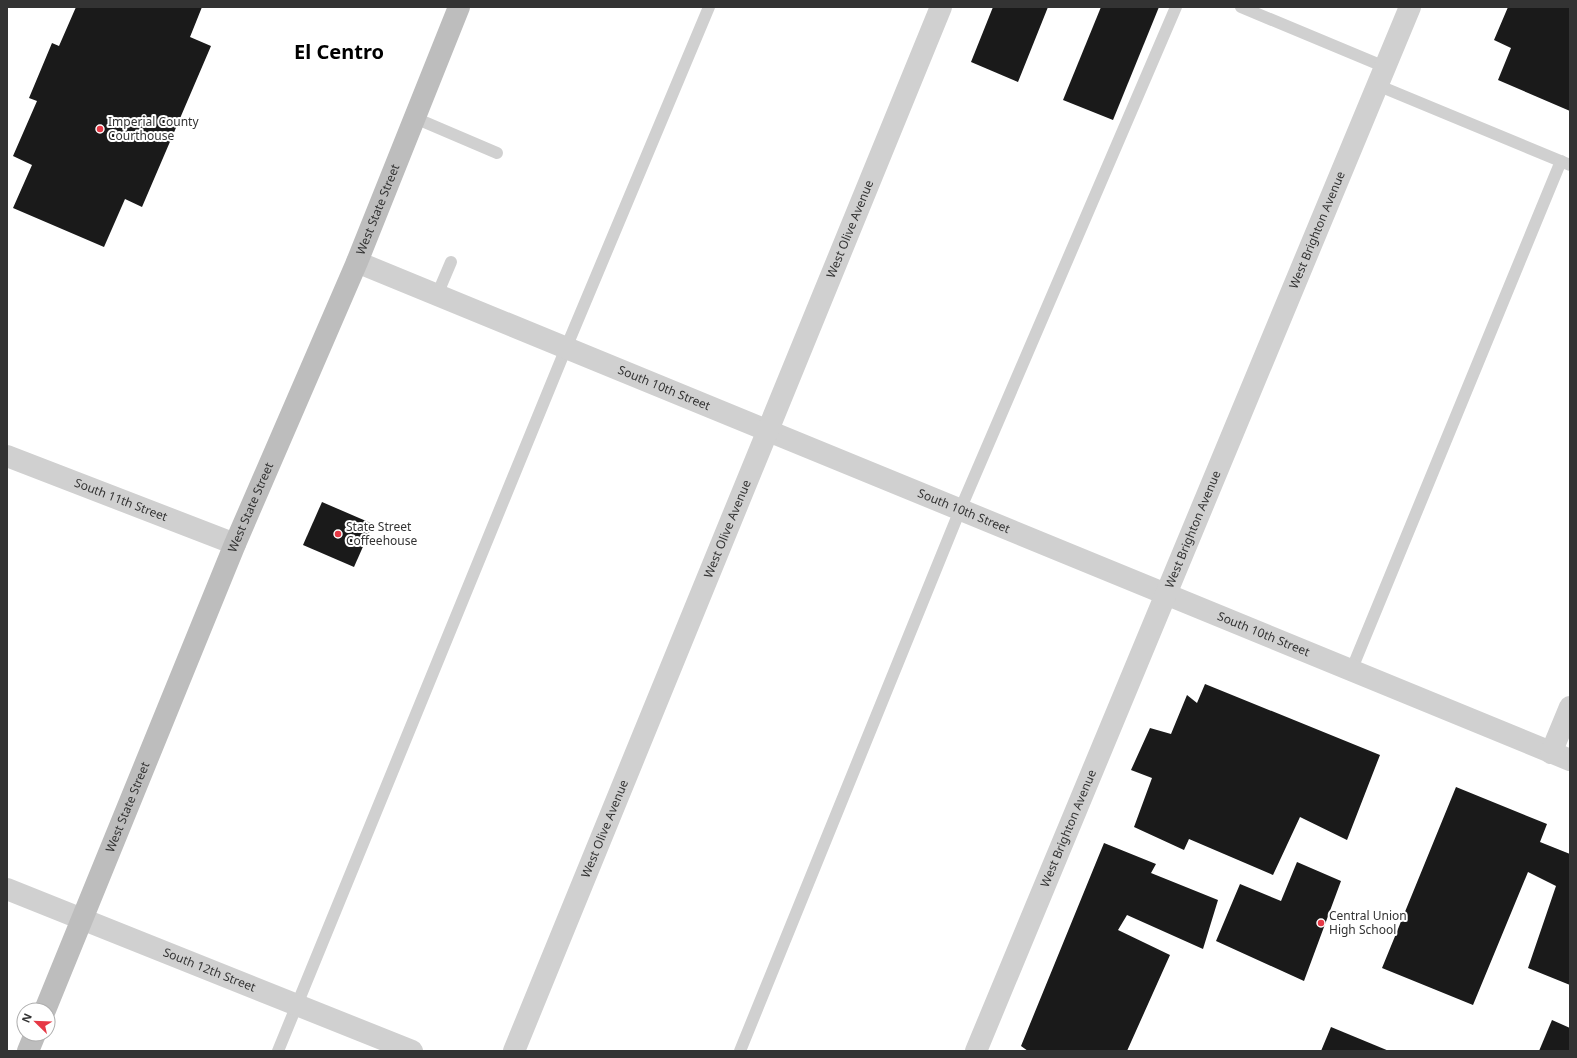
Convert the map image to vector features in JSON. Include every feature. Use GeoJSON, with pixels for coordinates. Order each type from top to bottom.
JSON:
{"type":"FeatureCollection","features":[{"type":"Feature","properties":{"kind":"street","name":"West State Street"},"geometry":{"type":"LineString","coordinates":[[47,1002],[235,544],[357,262],[459,7]]}},
{"type":"Feature","properties":{"kind":"street","name":"West Olive Avenue"},"geometry":{"type":"LineString","coordinates":[[514,1051],[941,7]]}},
{"type":"Feature","properties":{"kind":"street","name":"West Brighton Avenue"},"geometry":{"type":"LineString","coordinates":[[976,1051],[1410,7]]}},
{"type":"Feature","properties":{"kind":"street","name":"South 10th Street"},"geometry":{"type":"LineString","coordinates":[[357,262],[1561,757]]}},
{"type":"Feature","properties":{"kind":"street","name":"South 11th Street"},"geometry":{"type":"LineString","coordinates":[[7,456],[235,544]]}},
{"type":"Feature","properties":{"kind":"street"},"geometry":{"type":"LineString","coordinates":[[1561,757],[1570,707]]}},
{"type":"Feature","properties":{"kind":"street","name":"South 12th Street"},"geometry":{"type":"LineString","coordinates":[[7,889],[412,1051]]}},
{"type":"Feature","properties":{"kind":"lane"},"geometry":{"type":"LineString","coordinates":[[278,1051],[566,348],[709,7]]}},
{"type":"Feature","properties":{"kind":"lane"},"geometry":{"type":"LineString","coordinates":[[740,1051],[960,510],[1176,7]]}},
{"type":"Feature","properties":{"kind":"lane"},"geometry":{"type":"LineString","coordinates":[[1241,7],[1381,76],[1565,163],[1351,671]]}},
{"type":"Feature","properties":{"kind":"lane"},"geometry":{"type":"LineString","coordinates":[[415,118],[497,153]]}},
{"type":"Feature","properties":{"kind":"lane"},"geometry":{"type":"LineString","coordinates":[[437,295],[451,262]]}},
{"type":"Feature","properties":{"kind":"building","name":"Imperial County Courthouse"},"geometry":{"type":"Polygon","coordinates":[[[76,7],[202,7],[190,37],[211,46],[142,207],[125,199],[104,247],[13,208],[32,165],[13,156],[37,101],[29,98],[52,43],[59,46],[76,7]]]}},
{"type":"Feature","properties":{"kind":"building"},"geometry":{"type":"Polygon","coordinates":[[[993,7],[1048,7],[1018,82],[971,62],[993,7]]]}},
{"type":"Feature","properties":{"kind":"building"},"geometry":{"type":"Polygon","coordinates":[[[1101,7],[1159,7],[1113,120],[1063,100],[1101,7]]]}},
{"type":"Feature","properties":{"kind":"building"},"geometry":{"type":"Polygon","coordinates":[[[1508,7],[1570,7],[1570,111],[1498,80],[1511,48],[1494,40],[1508,7]]]}},
{"type":"Feature","properties":{"kind":"building","name":"State Street Coffeehouse"},"geometry":{"type":"Polygon","coordinates":[[[322,502],[373,524],[354,567],[303,545],[322,502]]]}},
{"type":"Feature","properties":{"kind":"building"},"geometry":{"type":"Polygon","coordinates":[[[1205,684],[1380,755],[1347,840],[1300,817],[1273,875],[1189,839],[1184,850],[1134,827],[1152,778],[1131,770],[1150,728],[1171,734],[1187,695],[1197,703],[1205,684]]]}},
{"type":"Feature","properties":{"kind":"building"},"geometry":{"type":"Polygon","coordinates":[[[1456,787],[1547,824],[1540,842],[1570,854],[1570,985],[1528,968],[1556,886],[1528,872],[1473,1005],[1382,968],[1456,787]]]}},
{"type":"Feature","properties":{"kind":"building"},"geometry":{"type":"Polygon","coordinates":[[[1104,843],[1156,864],[1151,873],[1218,900],[1203,949],[1127,915],[1118,930],[1170,955],[1127,1051],[1028,1051],[1021,1046],[1104,843]]]}},
{"type":"Feature","properties":{"kind":"building"},"geometry":{"type":"Polygon","coordinates":[[[1297,862],[1341,881],[1304,981],[1216,941],[1240,884],[1281,901],[1297,862]]]}},
{"type":"Feature","properties":{"kind":"building"},"geometry":{"type":"Polygon","coordinates":[[[1552,1020],[1570,1028],[1570,1051],[1539,1051],[1552,1020]]]}},
{"type":"Feature","properties":{"kind":"building"},"geometry":{"type":"Polygon","coordinates":[[[1331,1027],[1389,1051],[1321,1051],[1331,1027]]]}},
{"type":"Feature","properties":{"kind":"place","name":"Imperial County Courthouse"},"geometry":{"type":"Point","coordinates":[100,129]}},
{"type":"Feature","properties":{"kind":"place","name":"State Street Coffeehouse"},"geometry":{"type":"Point","coordinates":[338,534]}},
{"type":"Feature","properties":{"kind":"place","name":"Central Union High School"},"geometry":{"type":"Point","coordinates":[1321,923]}},
{"type":"Feature","properties":{"kind":"district","name":"El Centro"},"geometry":{"type":"Point","coordinates":[339,52]}}]}
